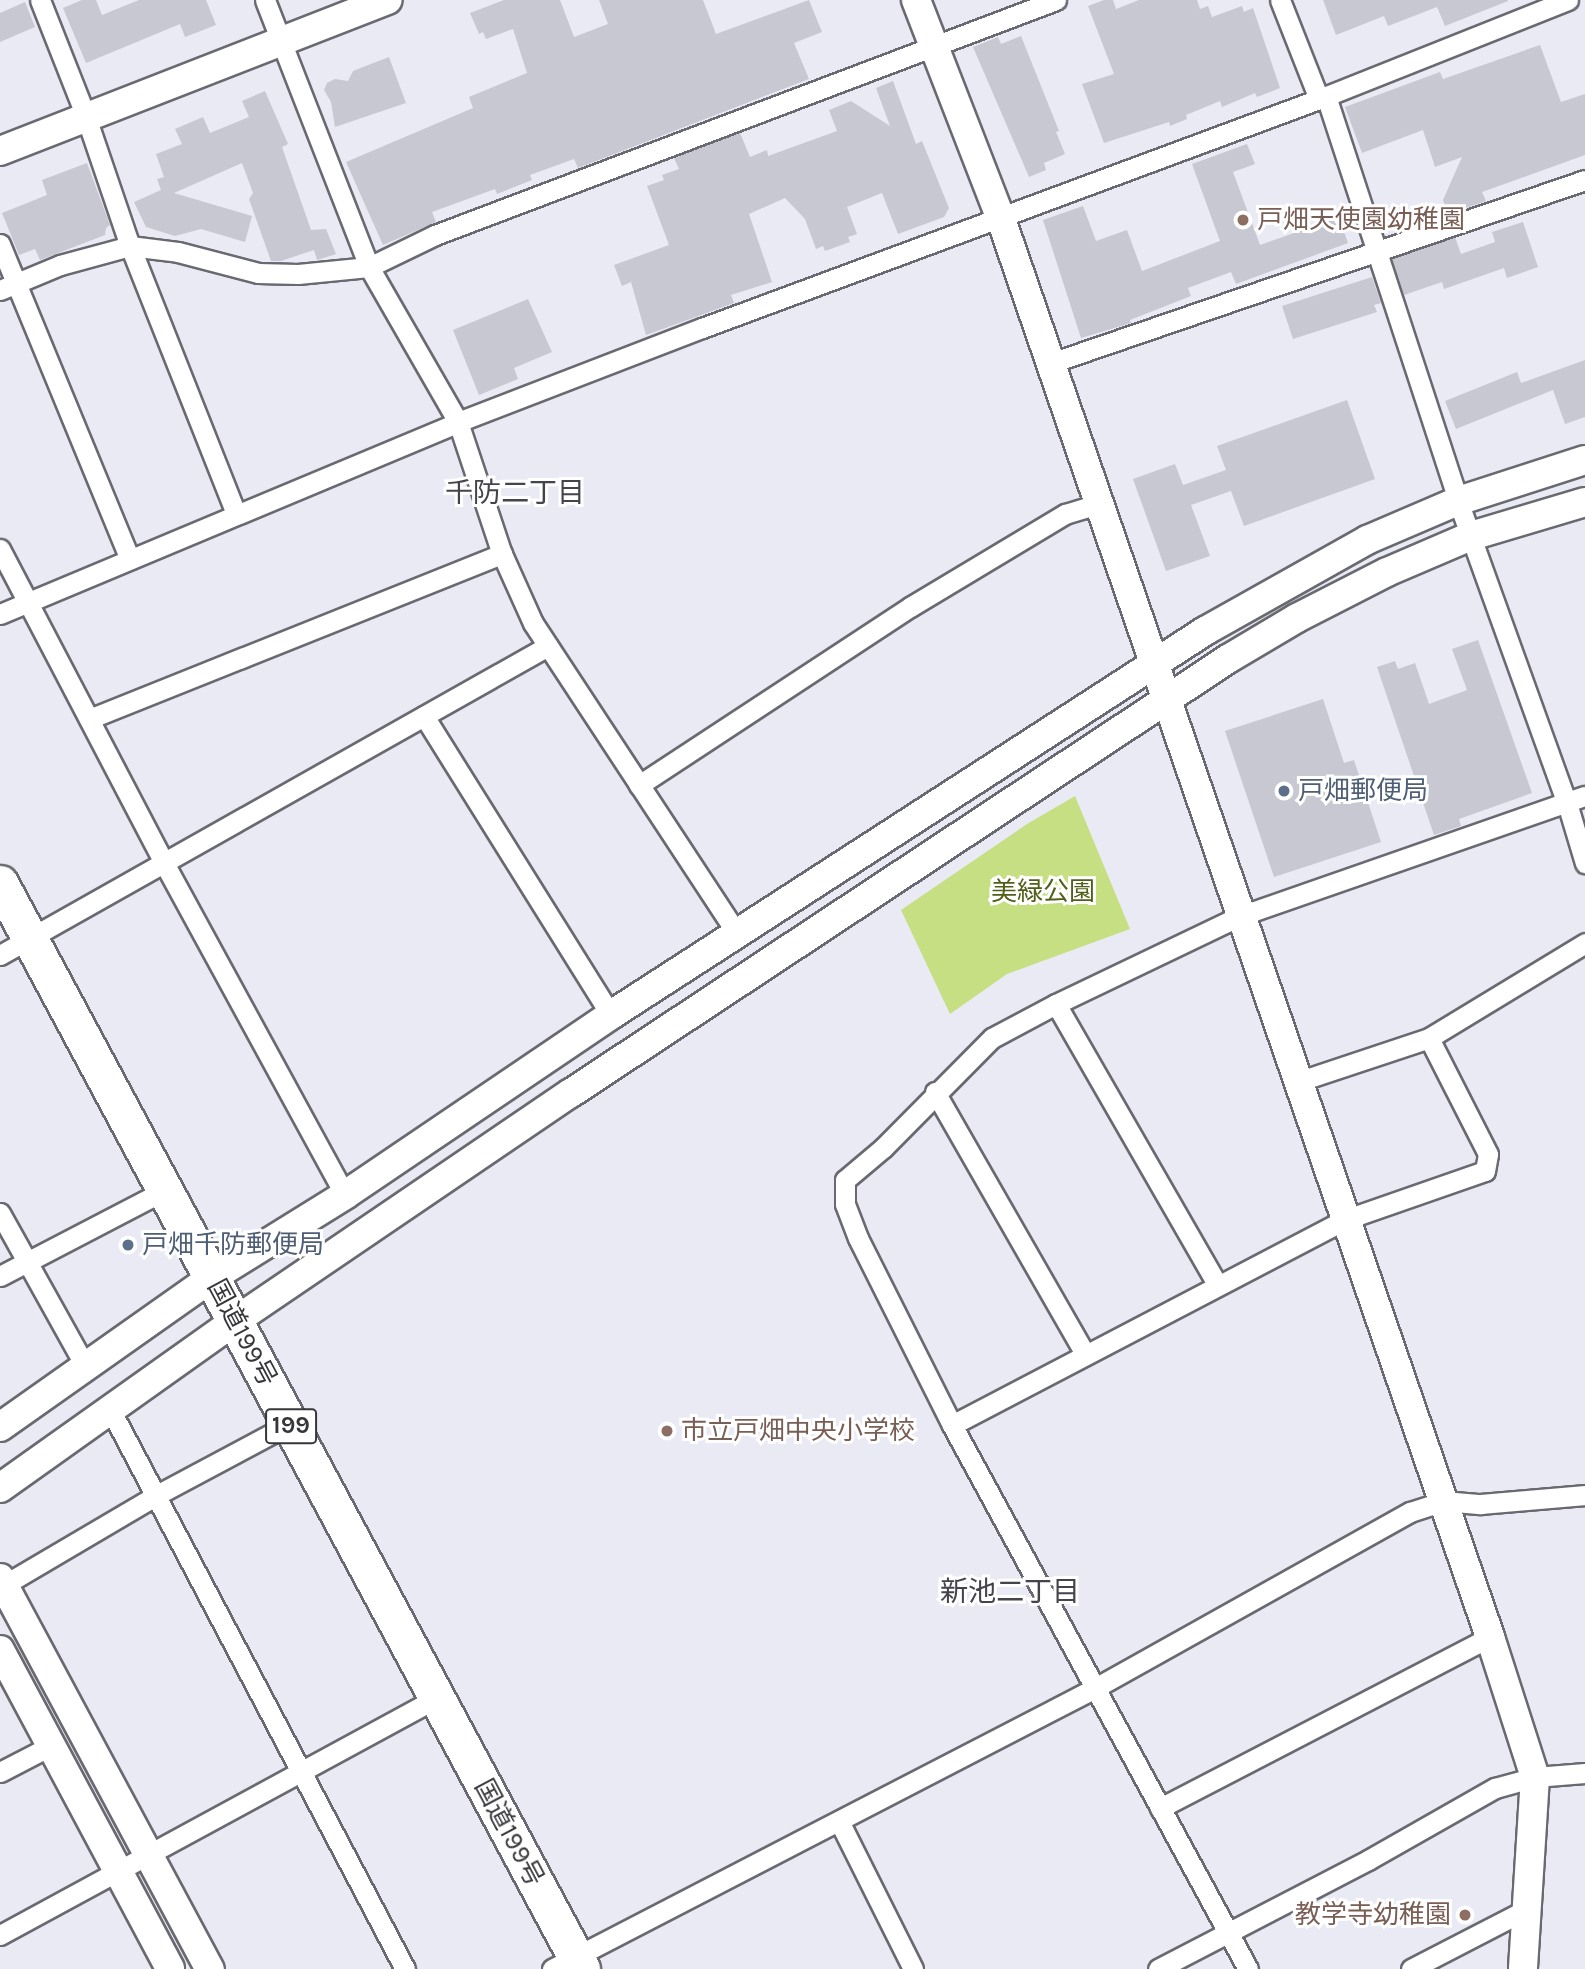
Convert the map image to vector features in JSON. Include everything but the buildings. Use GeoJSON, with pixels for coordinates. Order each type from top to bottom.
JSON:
{"type":"FeatureCollection","features":[{"type":"Feature","properties":{"kind":"highway","name":"国道199号"},"geometry":{"type":"LineString","coordinates":[[0,883],[437,1699],[570,1965]]}},
{"type":"Feature","properties":{"kind":"street"},"geometry":{"type":"LineString","coordinates":[[40,0],[86,117],[130,246],[236,514]]}},
{"type":"Feature","properties":{"kind":"street"},"geometry":{"type":"LineString","coordinates":[[264,0],[369,267],[458,422],[502,554],[533,623],[738,935]]}},
{"type":"Feature","properties":{"kind":"street"},"geometry":{"type":"LineString","coordinates":[[0,151],[388,0]]}},
{"type":"Feature","properties":{"kind":"street"},"geometry":{"type":"LineString","coordinates":[[916,0],[1001,219],[1097,504],[1490,1637],[1535,1777],[1523,1969]]}},
{"type":"Feature","properties":{"kind":"street"},"geometry":{"type":"LineString","coordinates":[[9,286],[60,265],[130,246],[178,252],[258,274],[298,274],[369,267],[435,235],[1056,0]]}},
{"type":"Feature","properties":{"kind":"street"},"geometry":{"type":"LineString","coordinates":[[1280,0],[1322,98],[1376,251],[1458,501],[1576,799],[1585,863]]}},
{"type":"Feature","properties":{"kind":"street"},"geometry":{"type":"LineString","coordinates":[[0,614],[458,422],[702,328],[1322,98],[1568,0]]}},
{"type":"Feature","properties":{"kind":"street"},"geometry":{"type":"LineString","coordinates":[[1051,363],[1585,180]]}},
{"type":"Feature","properties":{"kind":"street"},"geometry":{"type":"LineString","coordinates":[[0,244],[9,286],[130,559]]}},
{"type":"Feature","properties":{"kind":"street"},"geometry":{"type":"LineString","coordinates":[[0,1427],[213,1277],[345,1195],[611,1015],[1278,587],[1367,540],[1458,501],[1585,460]]}},
{"type":"Feature","properties":{"kind":"street"},"geometry":{"type":"LineString","coordinates":[[0,1488],[235,1321],[571,1093],[1165,701],[1297,618],[1387,572],[1471,536],[1585,502]]}},
{"type":"Feature","properties":{"kind":"street"},"geometry":{"type":"LineString","coordinates":[[639,785],[910,607],[1065,514],[1097,504]]}},
{"type":"Feature","properties":{"kind":"street"},"geometry":{"type":"LineString","coordinates":[[0,549],[164,863],[345,1195]]}},
{"type":"Feature","properties":{"kind":"street"},"geometry":{"type":"LineString","coordinates":[[89,719],[502,554]]}},
{"type":"Feature","properties":{"kind":"street"},"geometry":{"type":"LineString","coordinates":[[0,956],[548,646]]}},
{"type":"Feature","properties":{"kind":"street"},"geometry":{"type":"LineString","coordinates":[[424,716],[611,1015]]}},
{"type":"Feature","properties":{"kind":"street"},"geometry":{"type":"LineString","coordinates":[[1248,1969],[952,1424],[858,1238],[845,1204],[845,1180],[883,1148],[992,1038],[1056,1004],[1240,916],[1576,799]]}},
{"type":"Feature","properties":{"kind":"street"},"geometry":{"type":"LineString","coordinates":[[1297,1082],[1429,1038],[1585,943]]}},
{"type":"Feature","properties":{"kind":"street"},"geometry":{"type":"LineString","coordinates":[[1056,1004],[1217,1284]]}},
{"type":"Feature","properties":{"kind":"street"},"geometry":{"type":"LineString","coordinates":[[952,1424],[1344,1220],[1485,1171],[1488,1153],[1429,1038]]}},
{"type":"Feature","properties":{"kind":"street"},"geometry":{"type":"LineString","coordinates":[[935,1093],[1085,1354]]}},
{"type":"Feature","properties":{"kind":"street"},"geometry":{"type":"LineString","coordinates":[[0,1276],[165,1189]]}},
{"type":"Feature","properties":{"kind":"street"},"geometry":{"type":"LineString","coordinates":[[0,1213],[85,1366]]}},
{"type":"Feature","properties":{"kind":"street"},"geometry":{"type":"LineString","coordinates":[[110,1409],[300,1775],[405,1969]]}},
{"type":"Feature","properties":{"kind":"street"},"geometry":{"type":"LineString","coordinates":[[210,1969],[2,1582],[290,1424]]}},
{"type":"Feature","properties":{"kind":"street"},"geometry":{"type":"LineString","coordinates":[[570,1965],[1095,1688],[1410,1512],[1443,1502],[1481,1504],[1585,1494]]}},
{"type":"Feature","properties":{"kind":"street"},"geometry":{"type":"LineString","coordinates":[[1160,1808],[1490,1637]]}},
{"type":"Feature","properties":{"kind":"street"},"geometry":{"type":"LineString","coordinates":[[0,1650],[170,1969]]}},
{"type":"Feature","properties":{"kind":"street"},"geometry":{"type":"LineString","coordinates":[[0,1935],[437,1699]]}},
{"type":"Feature","properties":{"kind":"street"},"geometry":{"type":"LineString","coordinates":[[0,1772],[52,1745]]}},
{"type":"Feature","properties":{"kind":"street"},"geometry":{"type":"LineString","coordinates":[[1158,1969],[1368,1860],[1495,1788],[1535,1777],[1585,1773]]}},
{"type":"Feature","properties":{"kind":"street"},"geometry":{"type":"LineString","coordinates":[[839,1821],[913,1969]]}},
{"type":"Feature","properties":{"kind":"street"},"geometry":{"type":"LineString","coordinates":[[1411,1969],[1527,1909]]}},
{"type":"Feature","properties":{"kind":"green space","name":"美緑公園"},"geometry":{"type":"Polygon","coordinates":[[[1075,796],[1130,929],[1007,974],[950,1014],[901,910],[1027,824],[1075,796]]]}},
{"type":"Feature","properties":{"kind":"place","name":"戸畑天使園幼稚園"},"geometry":{"type":"Point","coordinates":[1243,220]}},
{"type":"Feature","properties":{"kind":"place","name":"戸畑郵便局"},"geometry":{"type":"Point","coordinates":[1284,791]}},
{"type":"Feature","properties":{"kind":"place","name":"戸畑千防郵便局"},"geometry":{"type":"Point","coordinates":[128,1245]}},
{"type":"Feature","properties":{"kind":"place","name":"市立戸畑中央小学校"},"geometry":{"type":"Point","coordinates":[667,1431]}},
{"type":"Feature","properties":{"kind":"place","name":"教学寺幼稚園"},"geometry":{"type":"Point","coordinates":[1465,1915]}},
{"type":"Feature","properties":{"kind":"district","name":"千防二丁目"},"geometry":{"type":"Point","coordinates":[515,493]}},
{"type":"Feature","properties":{"kind":"district","name":"新池二丁目"},"geometry":{"type":"Point","coordinates":[1010,1592]}}]}
